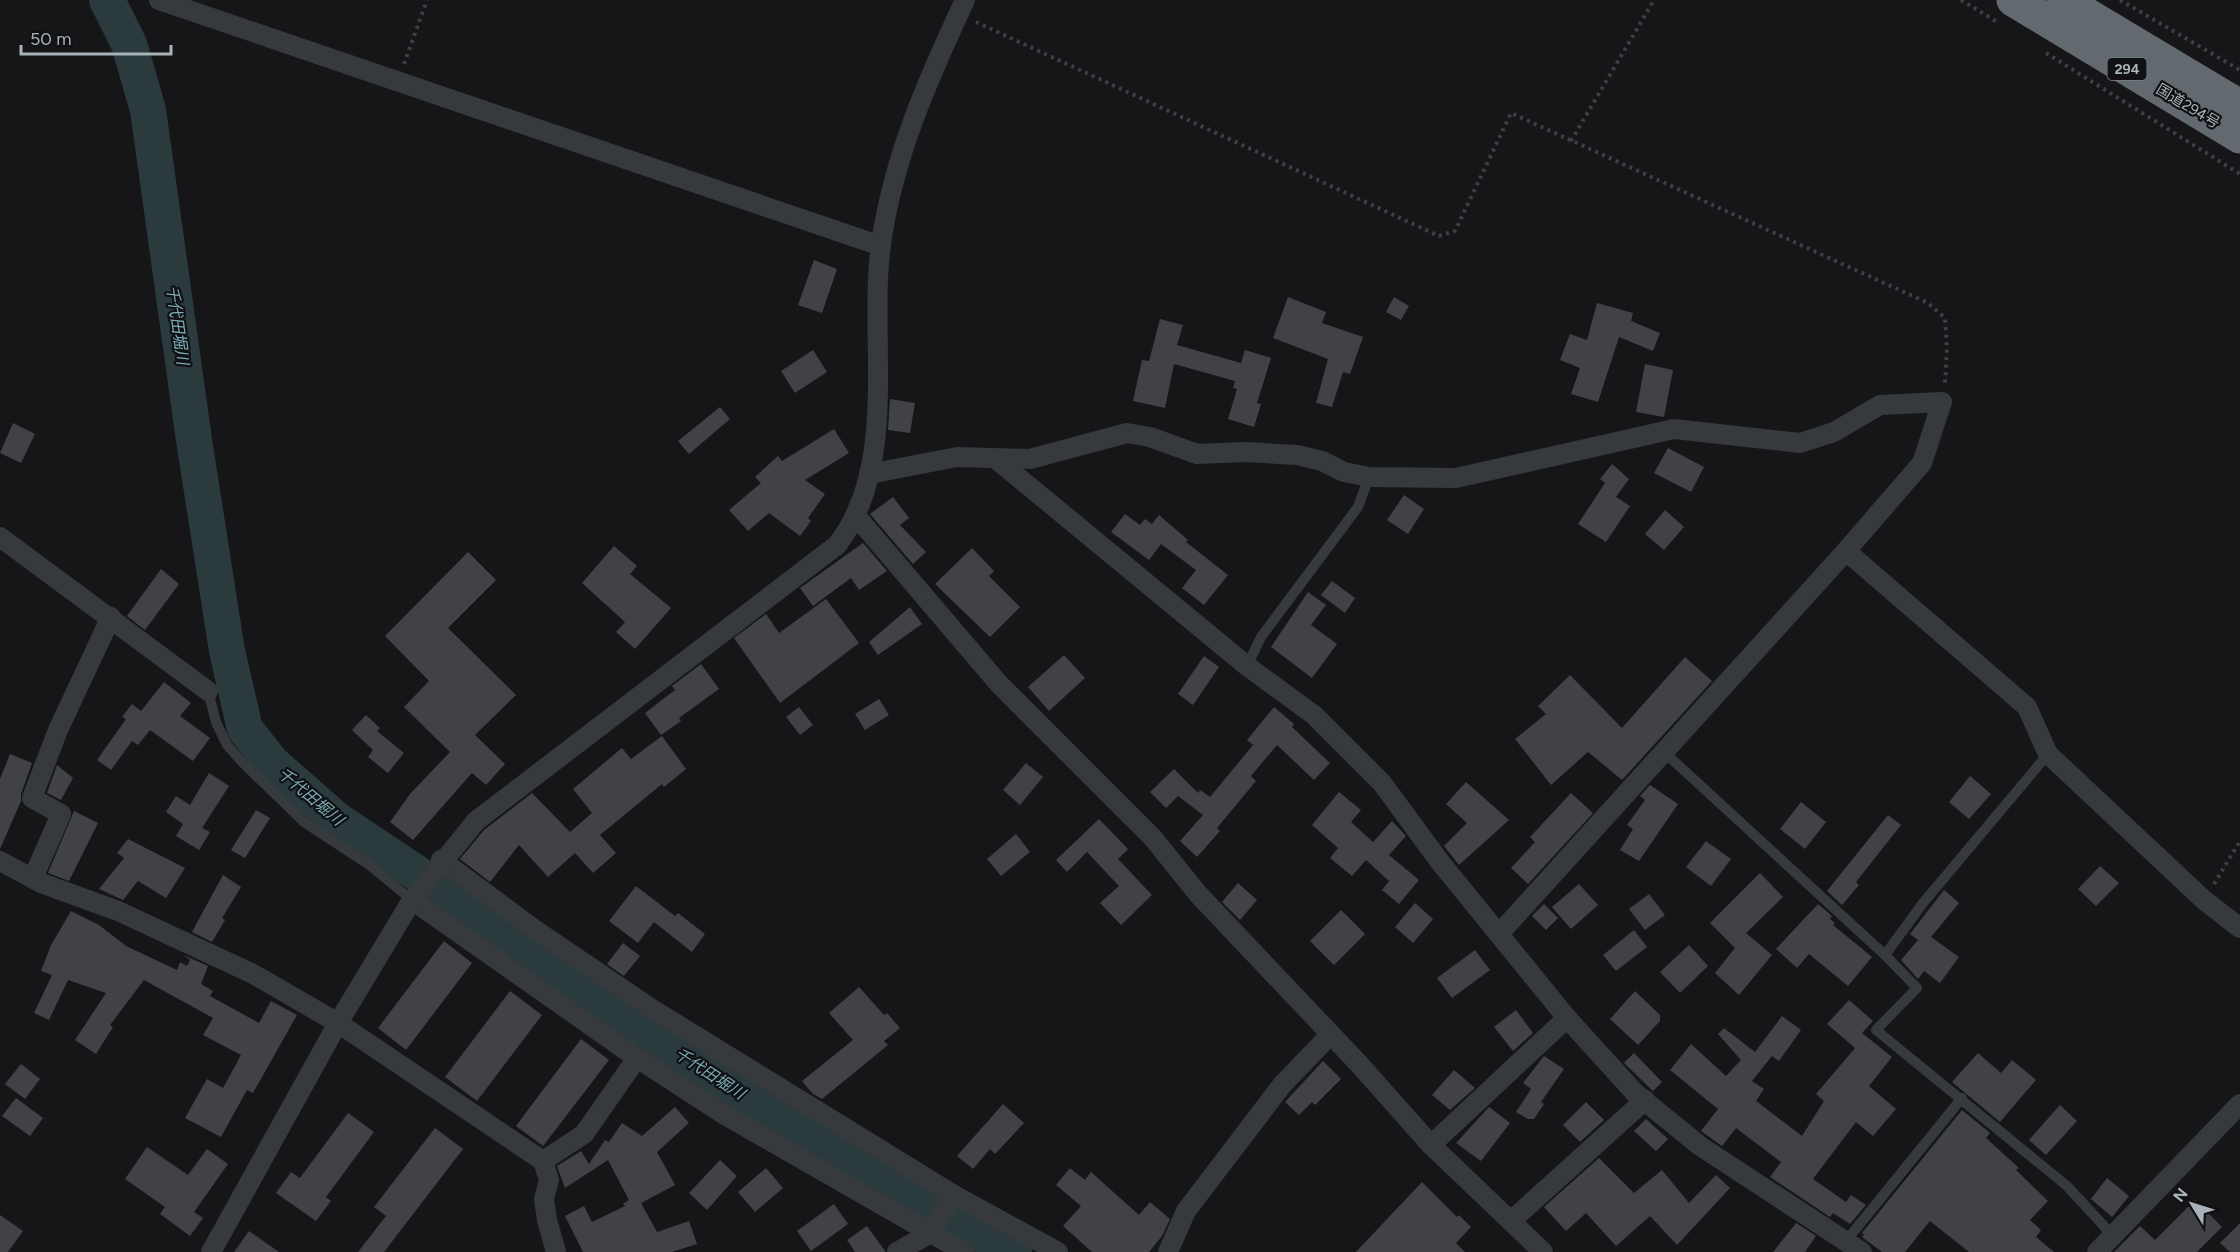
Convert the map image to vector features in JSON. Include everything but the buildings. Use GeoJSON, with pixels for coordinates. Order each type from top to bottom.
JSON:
{"type":"FeatureCollection","features":[{"type":"Feature","properties":{"kind":"highway","name":"国道294号"},"geometry":{"type":"LineString","coordinates":[[2063,0],[2240,106]]}},
{"type":"Feature","properties":{"kind":"highway","name":"国道294号"},"geometry":{"type":"LineString","coordinates":[[2007,12],[2240,137]]}},
{"type":"Feature","properties":{"kind":"street"},"geometry":{"type":"LineString","coordinates":[[159,0],[881,246]]}},
{"type":"Feature","properties":{"kind":"street"},"geometry":{"type":"LineString","coordinates":[[211,1252],[338,1023],[412,900],[441,860],[476,821],[837,545],[856,516],[869,474],[874,448],[881,246],[892,185],[909,129],[962,7]]}},
{"type":"Feature","properties":{"kind":"street"},"geometry":{"type":"LineString","coordinates":[[869,474],[957,457],[1030,459],[1127,433],[1150,437],[1197,454],[1246,452],[1297,455],[1322,461],[1344,472],[1370,477],[1456,478],[1674,429],[1800,443],[1833,432],[1880,405],[1942,402],[1922,463],[1846,551],[1499,934]]}},
{"type":"Feature","properties":{"kind":"street"},"geometry":{"type":"LineString","coordinates":[[996,459],[1247,666],[1314,715],[1382,783],[1440,862],[1600,1057],[1669,1123],[1749,1180],[1854,1247]]}},
{"type":"Feature","properties":{"kind":"street"},"geometry":{"type":"LineString","coordinates":[[856,516],[999,684],[1153,838],[1197,894],[1431,1145],[1543,1252]]}},
{"type":"Feature","properties":{"kind":"street"},"geometry":{"type":"LineString","coordinates":[[0,537],[208,691]]}},
{"type":"Feature","properties":{"kind":"street"},"geometry":{"type":"LineString","coordinates":[[1846,551],[2027,707],[2048,754],[2204,900],[2240,928]]}},
{"type":"Feature","properties":{"kind":"street"},"geometry":{"type":"LineString","coordinates":[[33,879],[61,814],[32,798],[58,730],[111,617]]}},
{"type":"Feature","properties":{"kind":"street"},"geometry":{"type":"LineString","coordinates":[[441,860],[534,929],[652,1009],[954,1195],[1058,1252]]}},
{"type":"Feature","properties":{"kind":"street"},"geometry":{"type":"LineString","coordinates":[[0,861],[33,879],[118,911],[253,974],[338,1023],[543,1161],[549,1180],[544,1199],[556,1252]]}},
{"type":"Feature","properties":{"kind":"street"},"geometry":{"type":"LineString","coordinates":[[412,900],[637,1058],[725,1114],[929,1234],[964,1252]]}},
{"type":"Feature","properties":{"kind":"street"},"geometry":{"type":"LineString","coordinates":[[1431,1145],[1567,1018]]}},
{"type":"Feature","properties":{"kind":"street"},"geometry":{"type":"LineString","coordinates":[[1168,1252],[1186,1211],[1282,1084],[1330,1035]]}},
{"type":"Feature","properties":{"kind":"street"},"geometry":{"type":"LineString","coordinates":[[543,1161],[584,1134],[637,1058]]}},
{"type":"Feature","properties":{"kind":"street"},"geometry":{"type":"LineString","coordinates":[[1511,1221],[1645,1100]]}},
{"type":"Feature","properties":{"kind":"street"},"geometry":{"type":"LineString","coordinates":[[2097,1252],[2240,1104]]}},
{"type":"Feature","properties":{"kind":"street"},"geometry":{"type":"LineString","coordinates":[[897,1252],[929,1234],[954,1195]]}},
{"type":"Feature","properties":{"kind":"lane"},"geometry":{"type":"LineString","coordinates":[[1247,666],[1262,637],[1358,507],[1370,477]]}},
{"type":"Feature","properties":{"kind":"lane"},"geometry":{"type":"LineString","coordinates":[[208,691],[216,722],[226,745],[243,763],[304,822],[368,864],[412,900]]}},
{"type":"Feature","properties":{"kind":"lane"},"geometry":{"type":"LineString","coordinates":[[1664,752],[1917,988],[1876,1030],[2067,1186],[2111,1238]]}},
{"type":"Feature","properties":{"kind":"lane"},"geometry":{"type":"LineString","coordinates":[[1884,955],[1923,903],[2048,754]]}},
{"type":"Feature","properties":{"kind":"lane"},"geometry":{"type":"LineString","coordinates":[[1854,1247],[1962,1098]]}},
{"type":"Feature","properties":{"kind":"path"},"geometry":{"type":"LineString","coordinates":[[398,82],[427,0]]}},
{"type":"Feature","properties":{"kind":"path"},"geometry":{"type":"LineString","coordinates":[[1571,141],[1654,0]]}},
{"type":"Feature","properties":{"kind":"path"},"geometry":{"type":"LineString","coordinates":[[1961,0],[2007,12]]}},
{"type":"Feature","properties":{"kind":"path"},"geometry":{"type":"LineString","coordinates":[[2120,0],[2240,70]]}},
{"type":"Feature","properties":{"kind":"path"},"geometry":{"type":"LineString","coordinates":[[962,7],[1439,236],[1455,231],[1511,113],[1928,303],[1945,318],[1947,348],[1942,402]]}},
{"type":"Feature","properties":{"kind":"path"},"geometry":{"type":"LineString","coordinates":[[2041,50],[2240,174]]}},
{"type":"Feature","properties":{"kind":"path"},"geometry":{"type":"LineString","coordinates":[[2204,900],[2240,841]]}},
{"type":"Feature","properties":{"kind":"waterway","name":"千代田堀川"},"geometry":{"type":"LineString","coordinates":[[107,0],[129,44],[148,110],[194,440],[227,651],[245,729],[272,763],[337,820],[526,946],[595,997],[770,1112],[946,1216],[1014,1252]]}}]}
